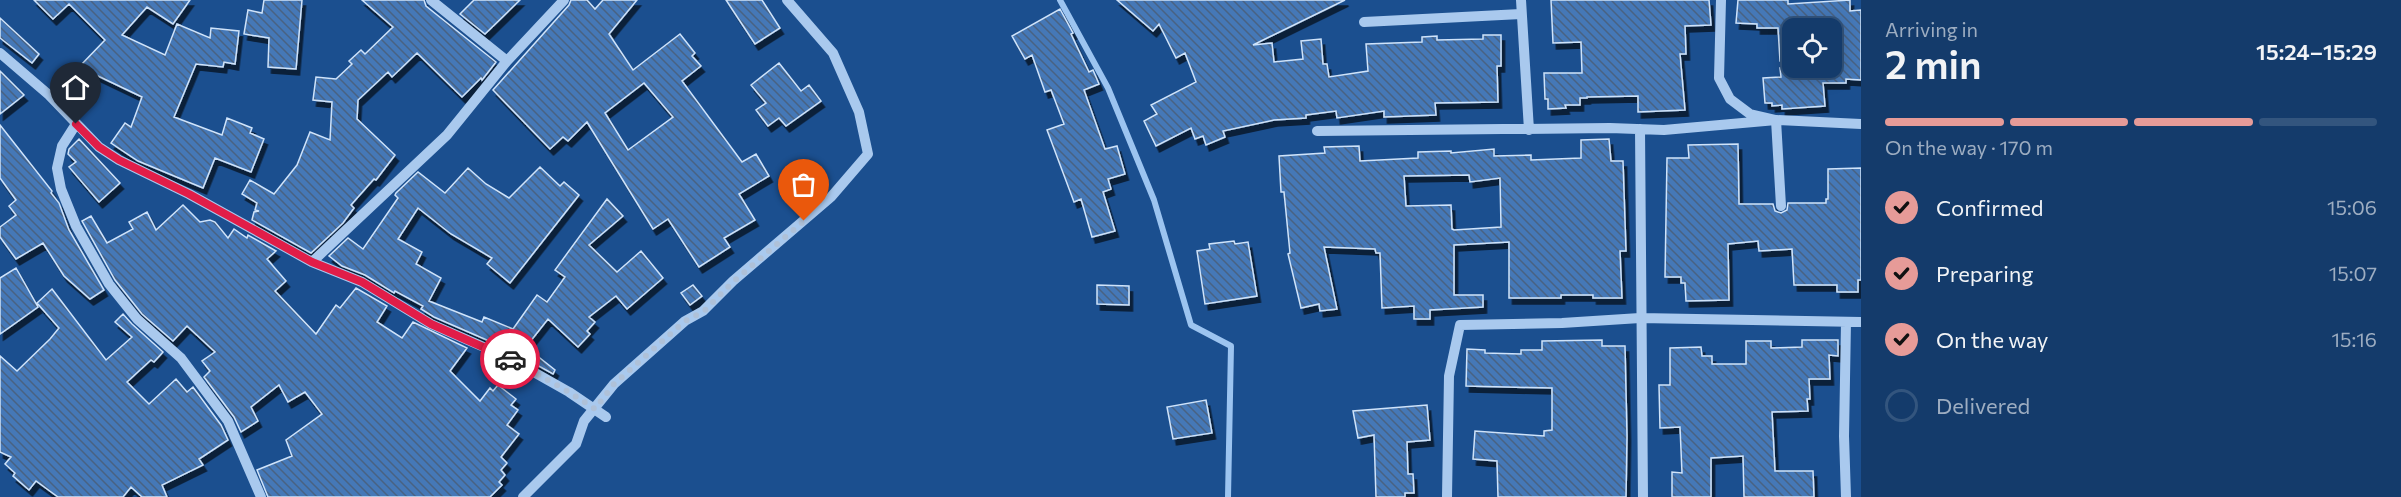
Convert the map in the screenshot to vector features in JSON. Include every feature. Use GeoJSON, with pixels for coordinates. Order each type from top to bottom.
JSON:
{"type":"FeatureCollection","features":[{"type":"Feature","properties":{"kind":"street"},"geometry":{"type":"LineString","coordinates":[[431,0],[507,61]]}},
{"type":"Feature","properties":{"kind":"street"},"geometry":{"type":"LineString","coordinates":[[312,262],[447,135],[507,61],[564,0]]}},
{"type":"Feature","properties":{"kind":"street"},"geometry":{"type":"LineString","coordinates":[[522,497],[576,444],[584,421],[614,384],[685,321],[704,311],[734,281],[831,197],[868,154],[859,112],[833,53],[787,0]]}},
{"type":"Feature","properties":{"kind":"street"},"geometry":{"type":"LineString","coordinates":[[1521,0],[1529,130]]}},
{"type":"Feature","properties":{"kind":"street"},"geometry":{"type":"LineString","coordinates":[[1721,0],[1719,78],[1730,99],[1750,114],[1776,120]]}},
{"type":"Feature","properties":{"kind":"street"},"geometry":{"type":"LineString","coordinates":[[1364,22],[1521,14]]}},
{"type":"Feature","properties":{"kind":"street"},"geometry":{"type":"LineString","coordinates":[[0,53],[49,95],[99,147],[119,160],[189,194],[312,262],[362,282],[431,324],[509,358],[569,392],[606,417]]}},
{"type":"Feature","properties":{"kind":"street"},"geometry":{"type":"LineString","coordinates":[[1776,120],[1781,206]]}},
{"type":"Feature","properties":{"kind":"street"},"geometry":{"type":"LineString","coordinates":[[1317,131],[1664,130],[1776,120],[1861,124]]}},
{"type":"Feature","properties":{"kind":"street"},"geometry":{"type":"LineString","coordinates":[[76,124],[62,146],[57,168],[61,189],[76,226],[109,284],[137,320],[181,358],[228,422],[261,497]]}},
{"type":"Feature","properties":{"kind":"street"},"geometry":{"type":"LineString","coordinates":[[1640,129],[1643,497]]}},
{"type":"Feature","properties":{"kind":"street"},"geometry":{"type":"LineString","coordinates":[[1447,497],[1449,376],[1460,325],[1562,323],[1640,318],[1861,322]]}},
{"type":"Feature","properties":{"kind":"street"},"geometry":{"type":"LineString","coordinates":[[1846,322],[1844,436],[1846,497]]}},
{"type":"Feature","properties":{"kind":"building"},"geometry":{"type":"Polygon","coordinates":[[[34,0],[190,0],[173,24],[147,7],[122,35],[165,55],[177,24],[210,38],[211,28],[239,31],[235,64],[224,62],[223,67],[196,64],[174,117],[222,135],[227,118],[252,128],[250,133],[264,139],[251,172],[215,158],[203,188],[138,161],[111,143],[125,123],[131,127],[142,97],[79,67],[105,40],[69,4],[53,19],[34,0]]]}},
{"type":"Feature","properties":{"kind":"building"},"geometry":{"type":"Polygon","coordinates":[[[264,0],[302,0],[296,69],[268,67],[269,38],[244,34],[248,10],[262,13],[264,0]]]}},
{"type":"Feature","properties":{"kind":"building"},"geometry":{"type":"Polygon","coordinates":[[[362,0],[424,0],[426,6],[496,62],[482,80],[481,78],[462,97],[417,53],[392,77],[388,72],[358,100],[357,119],[395,155],[376,180],[374,179],[351,205],[354,208],[343,223],[311,253],[252,220],[254,212],[259,211],[255,210],[257,203],[242,194],[250,180],[274,194],[297,165],[310,132],[330,140],[332,102],[313,100],[316,77],[336,79],[352,64],[349,61],[361,50],[365,54],[393,27],[362,0]]]}},
{"type":"Feature","properties":{"kind":"building"},"geometry":{"type":"Polygon","coordinates":[[[474,0],[520,0],[485,34],[460,14],[474,0]]]}},
{"type":"Feature","properties":{"kind":"building"},"geometry":{"type":"Polygon","coordinates":[[[571,0],[587,0],[595,9],[603,0],[637,0],[609,34],[633,70],[680,34],[695,53],[692,56],[701,66],[682,81],[742,162],[756,154],[769,176],[739,194],[755,220],[724,238],[730,247],[699,267],[668,219],[653,229],[587,122],[568,141],[563,137],[550,149],[493,90],[571,0]],[[644,83],[605,113],[628,150],[673,117],[644,83]]]}},
{"type":"Feature","properties":{"kind":"building"},"geometry":{"type":"Polygon","coordinates":[[[726,0],[762,0],[780,28],[755,44],[726,0]]]}},
{"type":"Feature","properties":{"kind":"building"},"geometry":{"type":"Polygon","coordinates":[[[1117,0],[1345,0],[1253,45],[1272,43],[1274,62],[1303,59],[1301,41],[1321,39],[1323,64],[1327,64],[1329,77],[1368,71],[1366,44],[1422,42],[1422,37],[1437,36],[1437,40],[1483,39],[1483,35],[1501,35],[1501,66],[1497,66],[1498,102],[1435,103],[1436,115],[1384,117],[1384,111],[1337,118],[1336,111],[1306,115],[1306,118],[1274,120],[1223,131],[1225,137],[1206,145],[1203,136],[1195,139],[1191,128],[1156,146],[1144,121],[1157,114],[1151,105],[1196,82],[1185,53],[1176,58],[1159,24],[1153,31],[1117,0]]]}},
{"type":"Feature","properties":{"kind":"building"},"geometry":{"type":"Polygon","coordinates":[[[1551,0],[1709,0],[1711,25],[1685,26],[1686,54],[1680,54],[1685,110],[1638,112],[1638,96],[1580,98],[1580,105],[1565,105],[1566,108],[1548,109],[1548,99],[1545,99],[1544,73],[1582,73],[1581,42],[1553,43],[1551,0]]]}},
{"type":"Feature","properties":{"kind":"building"},"geometry":{"type":"Polygon","coordinates":[[[1738,0],[1788,0],[1788,4],[1850,0],[1850,11],[1861,10],[1861,80],[1846,79],[1846,83],[1823,83],[1825,106],[1782,109],[1782,105],[1772,106],[1772,103],[1765,103],[1763,78],[1781,77],[1780,68],[1782,68],[1782,78],[1842,78],[1842,18],[1782,18],[1782,61],[1780,61],[1778,28],[1757,28],[1757,24],[1736,23],[1738,0]]]}},
{"type":"Feature","properties":{"kind":"building"},"geometry":{"type":"Polygon","coordinates":[[[1060,9],[1089,72],[1093,70],[1099,84],[1084,90],[1105,149],[1117,146],[1125,174],[1108,179],[1111,189],[1103,192],[1115,231],[1092,237],[1081,199],[1074,202],[1047,130],[1064,124],[1051,90],[1045,92],[1032,55],[1025,59],[1012,36],[1060,9]]]}},
{"type":"Feature","properties":{"kind":"building"},"geometry":{"type":"Polygon","coordinates":[[[0,18],[39,54],[32,63],[0,38],[0,18]]]}},
{"type":"Feature","properties":{"kind":"building"},"geometry":{"type":"Polygon","coordinates":[[[779,63],[801,91],[809,85],[821,101],[786,126],[779,118],[768,126],[756,110],[766,103],[751,85],[779,63]]]}},
{"type":"Feature","properties":{"kind":"building"},"geometry":{"type":"Polygon","coordinates":[[[0,71],[24,95],[0,114],[0,71]]]}},
{"type":"Feature","properties":{"kind":"building"},"geometry":{"type":"Polygon","coordinates":[[[0,125],[52,191],[69,230],[104,290],[90,299],[64,276],[43,243],[16,259],[0,237],[0,227],[16,215],[9,206],[16,200],[0,178],[0,125]]]}},
{"type":"Feature","properties":{"kind":"building"},"geometry":{"type":"Polygon","coordinates":[[[79,139],[120,183],[99,202],[69,167],[76,162],[68,154],[69,149],[79,139]]]}},
{"type":"Feature","properties":{"kind":"building"},"geometry":{"type":"Polygon","coordinates":[[[1609,139],[1611,161],[1623,161],[1626,251],[1620,251],[1622,298],[1561,295],[1561,298],[1509,298],[1509,242],[1454,245],[1454,295],[1483,295],[1483,307],[1430,310],[1430,319],[1414,319],[1414,306],[1382,308],[1380,253],[1376,253],[1375,249],[1324,247],[1337,309],[1320,311],[1319,304],[1301,308],[1288,254],[1290,253],[1284,192],[1281,192],[1279,156],[1325,153],[1324,147],[1359,146],[1360,161],[1418,158],[1418,152],[1451,151],[1451,153],[1494,149],[1494,156],[1531,155],[1531,160],[1581,158],[1581,140],[1609,139]],[[1469,175],[1404,176],[1406,206],[1451,205],[1452,229],[1454,230],[1501,227],[1500,178],[1470,182],[1469,175]]]}},
{"type":"Feature","properties":{"kind":"building"},"geometry":{"type":"Polygon","coordinates":[[[1738,144],[1739,204],[1773,204],[1775,211],[1781,213],[1787,210],[1788,203],[1826,203],[1828,169],[1861,168],[1861,280],[1858,280],[1858,292],[1837,292],[1837,285],[1794,285],[1792,249],[1759,251],[1758,241],[1728,244],[1729,300],[1686,301],[1685,283],[1681,283],[1681,277],[1665,277],[1667,158],[1689,158],[1688,145],[1738,144]]]}},
{"type":"Feature","properties":{"kind":"building"},"geometry":{"type":"Polygon","coordinates":[[[540,167],[560,186],[564,182],[579,195],[510,283],[487,264],[492,258],[451,234],[418,208],[398,239],[422,252],[416,264],[441,278],[429,301],[482,322],[484,317],[513,329],[537,295],[547,302],[565,277],[555,270],[607,199],[623,216],[589,245],[617,272],[641,251],[663,278],[627,309],[616,296],[589,317],[595,322],[587,331],[590,334],[578,347],[548,319],[526,347],[555,370],[553,374],[512,351],[434,317],[421,309],[423,306],[395,291],[394,293],[365,275],[342,266],[329,256],[348,238],[363,249],[398,198],[396,193],[418,172],[445,193],[468,168],[486,184],[509,198],[540,167]]]}},
{"type":"Feature","properties":{"kind":"building"},"geometry":{"type":"Polygon","coordinates":[[[183,205],[200,222],[210,220],[215,222],[228,238],[234,229],[247,238],[248,235],[276,251],[267,259],[286,281],[275,291],[316,334],[336,305],[340,308],[356,288],[387,306],[377,322],[402,338],[413,322],[467,348],[450,371],[480,401],[490,388],[493,391],[498,385],[516,399],[511,405],[518,410],[507,425],[519,434],[501,457],[507,463],[501,470],[505,475],[499,482],[502,485],[490,497],[268,497],[257,470],[292,456],[286,440],[322,414],[305,392],[288,402],[279,385],[251,407],[258,421],[241,432],[234,417],[204,377],[210,371],[202,361],[215,352],[187,326],[173,341],[142,314],[115,280],[82,221],[91,216],[107,243],[133,229],[129,222],[147,212],[156,230],[183,205]]]}},
{"type":"Feature","properties":{"kind":"building"},"geometry":{"type":"Polygon","coordinates":[[[1234,241],[1235,244],[1248,242],[1257,296],[1205,304],[1197,251],[1210,249],[1209,244],[1234,241]]]}},
{"type":"Feature","properties":{"kind":"building"},"geometry":{"type":"Polygon","coordinates":[[[16,268],[38,307],[0,334],[0,278],[16,268]]]}},
{"type":"Feature","properties":{"kind":"building"},"geometry":{"type":"Polygon","coordinates":[[[693,285],[702,296],[690,305],[681,293],[693,285]]]}},
{"type":"Feature","properties":{"kind":"building"},"geometry":{"type":"Polygon","coordinates":[[[1097,285],[1129,286],[1129,305],[1097,304],[1097,285]]]}},
{"type":"Feature","properties":{"kind":"building"},"geometry":{"type":"Polygon","coordinates":[[[52,289],[106,360],[132,337],[115,322],[123,314],[163,352],[154,362],[151,360],[127,382],[149,404],[176,379],[187,392],[193,387],[221,425],[228,440],[199,459],[203,465],[162,485],[167,497],[142,497],[131,487],[123,497],[58,497],[36,481],[29,490],[13,476],[15,473],[5,464],[11,457],[0,452],[0,356],[17,371],[59,328],[37,303],[52,289]]]}},
{"type":"Feature","properties":{"kind":"building"},"geometry":{"type":"Polygon","coordinates":[[[1602,340],[1602,346],[1625,346],[1626,497],[1498,497],[1497,461],[1473,459],[1475,431],[1544,436],[1544,431],[1552,430],[1552,388],[1466,386],[1467,349],[1485,350],[1485,353],[1521,354],[1521,350],[1542,350],[1542,341],[1602,340]]]}},
{"type":"Feature","properties":{"kind":"building"},"geometry":{"type":"Polygon","coordinates":[[[1802,340],[1838,340],[1838,356],[1829,355],[1830,379],[1809,379],[1808,411],[1772,412],[1775,471],[1813,471],[1814,497],[1744,497],[1743,456],[1711,458],[1711,497],[1672,497],[1672,472],[1682,473],[1680,427],[1660,428],[1659,385],[1670,385],[1670,348],[1701,347],[1702,356],[1712,356],[1712,364],[1746,364],[1746,341],[1771,341],[1771,348],[1802,347],[1802,340]]]}},
{"type":"Feature","properties":{"kind":"building"},"geometry":{"type":"Polygon","coordinates":[[[1206,400],[1212,433],[1173,439],[1167,407],[1206,400]]]}},
{"type":"Feature","properties":{"kind":"building"},"geometry":{"type":"Polygon","coordinates":[[[1427,405],[1430,440],[1407,442],[1408,474],[1413,474],[1414,493],[1405,493],[1405,497],[1376,497],[1374,435],[1358,438],[1353,411],[1427,405]]]}},
{"type":"Feature","properties":{"kind":"waterway"},"geometry":{"type":"LineString","coordinates":[[1060,0],[1108,88],[1154,200],[1191,325],[1231,346],[1228,497]]}},
{"type":"Feature","properties":{"kind":"way so far"},"geometry":{"type":"LineString","coordinates":[[510,359],[595,409],[614,384],[685,321],[704,311],[734,281],[804,221]]}},
{"type":"Feature","properties":{"kind":"route"},"geometry":{"type":"LineString","coordinates":[[76,124],[99,147],[119,160],[189,194],[312,262],[362,282],[431,324],[510,359]]}}]}
